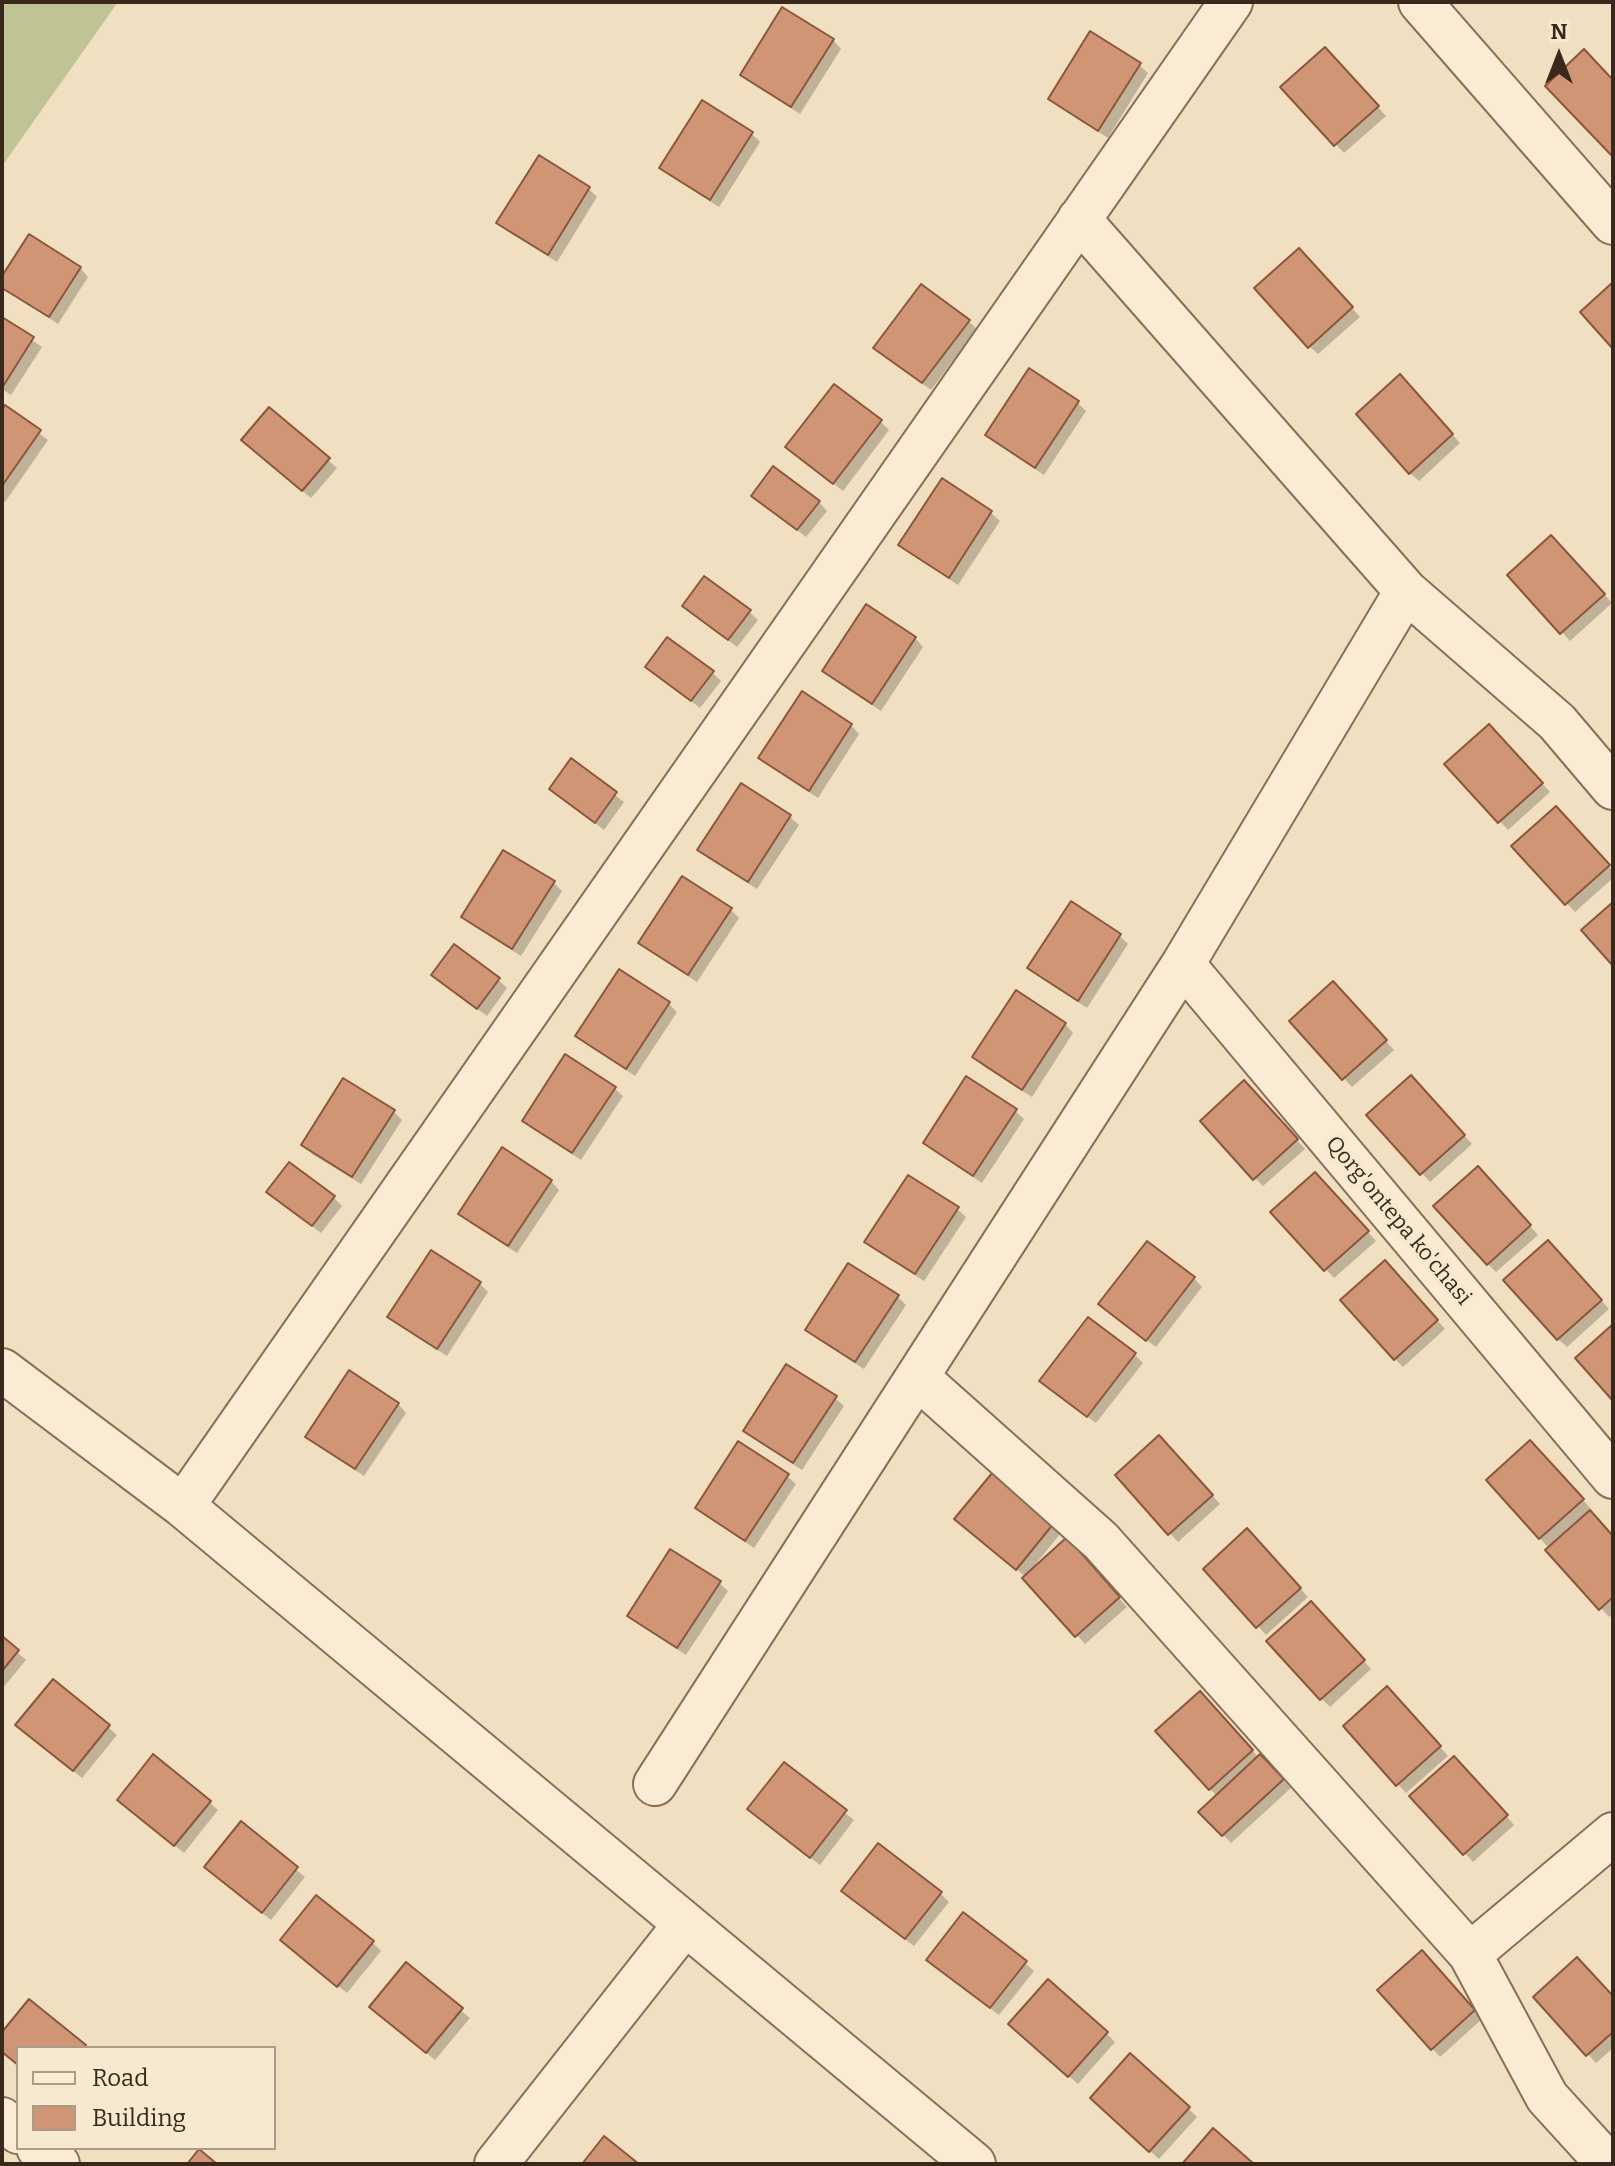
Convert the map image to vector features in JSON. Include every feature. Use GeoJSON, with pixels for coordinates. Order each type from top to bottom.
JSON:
{"type":"FeatureCollection","features":[{"type":"Feature","properties":{"kind":"street"},"geometry":{"type":"LineString","coordinates":[[183,1506],[1231,2]]}},
{"type":"Feature","properties":{"kind":"street"},"geometry":{"type":"LineString","coordinates":[[1420,2],[1613,223]]}},
{"type":"Feature","properties":{"kind":"street"},"geometry":{"type":"LineString","coordinates":[[1079,219],[1406,591],[1557,722],[1613,788]]}},
{"type":"Feature","properties":{"kind":"street"},"geometry":{"type":"LineString","coordinates":[[655,1784],[1183,964],[1406,591]]}},
{"type":"Feature","properties":{"kind":"street","name":"Qorg'ontepa ko'chasi"},"geometry":{"type":"LineString","coordinates":[[1183,964],[1613,1477]]}},
{"type":"Feature","properties":{"kind":"street"},"geometry":{"type":"LineString","coordinates":[[2,1370],[183,1506],[974,2164]]}},
{"type":"Feature","properties":{"kind":"street"},"geometry":{"type":"LineString","coordinates":[[917,1377],[1101,1541],[1470,1954],[1547,2097],[1608,2164]]}},
{"type":"Feature","properties":{"kind":"street"},"geometry":{"type":"LineString","coordinates":[[1470,1954],[1613,1834]]}},
{"type":"Feature","properties":{"kind":"street"},"geometry":{"type":"LineString","coordinates":[[496,2164],[685,1924]]}},
{"type":"Feature","properties":{"kind":"street"},"geometry":{"type":"LineString","coordinates":[[40,2150],[58,2164]]}},
{"type":"Feature","properties":{"kind":"green space"},"geometry":{"type":"Polygon","coordinates":[[[2,2],[118,2],[2,166],[2,2]]]}},
{"type":"Feature","properties":{"kind":"building"},"geometry":{"type":"Polygon","coordinates":[[[782,7],[834,39],[791,107],[740,75],[782,7]]]}},
{"type":"Feature","properties":{"kind":"building"},"geometry":{"type":"Polygon","coordinates":[[[1090,31],[1141,63],[1098,131],[1048,99],[1090,31]]]}},
{"type":"Feature","properties":{"kind":"building"},"geometry":{"type":"Polygon","coordinates":[[[1325,47],[1379,106],[1334,146],[1280,87],[1325,47]]]}},
{"type":"Feature","properties":{"kind":"building"},"geometry":{"type":"Polygon","coordinates":[[[1584,49],[1613,80],[1613,157],[1545,86],[1584,49]]]}},
{"type":"Feature","properties":{"kind":"building"},"geometry":{"type":"Polygon","coordinates":[[[702,100],[753,132],[710,200],[659,168],[702,100]]]}},
{"type":"Feature","properties":{"kind":"building"},"geometry":{"type":"Polygon","coordinates":[[[539,155],[590,187],[548,255],[496,223],[539,155]]]}},
{"type":"Feature","properties":{"kind":"building"},"geometry":{"type":"Polygon","coordinates":[[[29,234],[81,267],[49,317],[2,288],[2,276],[29,234]]]}},
{"type":"Feature","properties":{"kind":"building"},"geometry":{"type":"Polygon","coordinates":[[[1299,248],[1353,307],[1308,348],[1254,288],[1299,248]]]}},
{"type":"Feature","properties":{"kind":"building"},"geometry":{"type":"Polygon","coordinates":[[[1613,282],[1613,349],[1580,312],[1613,282]]]}},
{"type":"Feature","properties":{"kind":"building"},"geometry":{"type":"Polygon","coordinates":[[[921,284],[970,320],[922,383],[873,348],[921,284]]]}},
{"type":"Feature","properties":{"kind":"building"},"geometry":{"type":"Polygon","coordinates":[[[2,317],[34,337],[2,388],[2,317]]]}},
{"type":"Feature","properties":{"kind":"building"},"geometry":{"type":"Polygon","coordinates":[[[1029,368],[1079,401],[1035,468],[985,435],[1029,368]]]}},
{"type":"Feature","properties":{"kind":"building"},"geometry":{"type":"Polygon","coordinates":[[[1400,374],[1453,434],[1409,474],[1356,414],[1400,374]]]}},
{"type":"Feature","properties":{"kind":"building"},"geometry":{"type":"Polygon","coordinates":[[[834,384],[882,420],[833,484],[785,447],[834,384]]]}},
{"type":"Feature","properties":{"kind":"building"},"geometry":{"type":"Polygon","coordinates":[[[5,405],[41,430],[2,486],[2,410],[5,405]]]}},
{"type":"Feature","properties":{"kind":"building"},"geometry":{"type":"Polygon","coordinates":[[[269,407],[330,458],[302,491],[241,440],[269,407]]]}},
{"type":"Feature","properties":{"kind":"building"},"geometry":{"type":"Polygon","coordinates":[[[773,466],[820,501],[797,530],[751,496],[773,466]]]}},
{"type":"Feature","properties":{"kind":"building"},"geometry":{"type":"Polygon","coordinates":[[[942,478],[992,511],[949,578],[898,545],[942,478]]]}},
{"type":"Feature","properties":{"kind":"building"},"geometry":{"type":"Polygon","coordinates":[[[1551,535],[1605,594],[1560,634],[1507,575],[1551,535]]]}},
{"type":"Feature","properties":{"kind":"building"},"geometry":{"type":"Polygon","coordinates":[[[704,576],[751,610],[728,640],[682,606],[704,576]]]}},
{"type":"Feature","properties":{"kind":"building"},"geometry":{"type":"Polygon","coordinates":[[[866,604],[916,637],[872,704],[822,671],[866,604]]]}},
{"type":"Feature","properties":{"kind":"building"},"geometry":{"type":"Polygon","coordinates":[[[667,637],[714,671],[691,701],[645,667],[667,637]]]}},
{"type":"Feature","properties":{"kind":"building"},"geometry":{"type":"Polygon","coordinates":[[[802,691],[852,724],[809,791],[758,758],[802,691]]]}},
{"type":"Feature","properties":{"kind":"building"},"geometry":{"type":"Polygon","coordinates":[[[1489,724],[1543,783],[1498,823],[1444,764],[1489,724]]]}},
{"type":"Feature","properties":{"kind":"building"},"geometry":{"type":"Polygon","coordinates":[[[571,758],[617,792],[595,823],[549,789],[571,758]]]}},
{"type":"Feature","properties":{"kind":"building"},"geometry":{"type":"Polygon","coordinates":[[[741,783],[791,815],[748,882],[697,850],[741,783]]]}},
{"type":"Feature","properties":{"kind":"building"},"geometry":{"type":"Polygon","coordinates":[[[1556,806],[1610,865],[1565,905],[1511,846],[1556,806]]]}},
{"type":"Feature","properties":{"kind":"building"},"geometry":{"type":"Polygon","coordinates":[[[503,850],[555,881],[512,949],[461,917],[503,850]]]}},
{"type":"Feature","properties":{"kind":"building"},"geometry":{"type":"Polygon","coordinates":[[[682,876],[732,908],[688,975],[638,943],[682,876]]]}},
{"type":"Feature","properties":{"kind":"building"},"geometry":{"type":"Polygon","coordinates":[[[1071,901],[1121,934],[1078,1001],[1027,968],[1071,901]]]}},
{"type":"Feature","properties":{"kind":"building"},"geometry":{"type":"Polygon","coordinates":[[[1613,902],[1613,966],[1581,930],[1613,902]]]}},
{"type":"Feature","properties":{"kind":"building"},"geometry":{"type":"Polygon","coordinates":[[[454,944],[500,978],[477,1009],[431,975],[454,944]]]}},
{"type":"Feature","properties":{"kind":"building"},"geometry":{"type":"Polygon","coordinates":[[[619,969],[670,1002],[626,1069],[575,1036],[619,969]]]}},
{"type":"Feature","properties":{"kind":"building"},"geometry":{"type":"Polygon","coordinates":[[[1333,981],[1387,1040],[1342,1080],[1289,1021],[1333,981]]]}},
{"type":"Feature","properties":{"kind":"building"},"geometry":{"type":"Polygon","coordinates":[[[1016,990],[1066,1023],[1022,1090],[972,1057],[1016,990]]]}},
{"type":"Feature","properties":{"kind":"building"},"geometry":{"type":"Polygon","coordinates":[[[565,1054],[616,1087],[572,1153],[522,1121],[565,1054]]]}},
{"type":"Feature","properties":{"kind":"building"},"geometry":{"type":"Polygon","coordinates":[[[1411,1075],[1465,1135],[1420,1175],[1366,1115],[1411,1075]]]}},
{"type":"Feature","properties":{"kind":"building"},"geometry":{"type":"Polygon","coordinates":[[[966,1076],[1017,1109],[973,1176],[923,1143],[966,1076]]]}},
{"type":"Feature","properties":{"kind":"building"},"geometry":{"type":"Polygon","coordinates":[[[343,1078],[395,1110],[352,1177],[301,1145],[343,1078]]]}},
{"type":"Feature","properties":{"kind":"building"},"geometry":{"type":"Polygon","coordinates":[[[1244,1080],[1298,1139],[1253,1180],[1200,1121],[1244,1080]]]}},
{"type":"Feature","properties":{"kind":"building"},"geometry":{"type":"Polygon","coordinates":[[[502,1147],[552,1180],[508,1246],[458,1214],[502,1147]]]}},
{"type":"Feature","properties":{"kind":"building"},"geometry":{"type":"Polygon","coordinates":[[[289,1162],[335,1196],[312,1226],[266,1192],[289,1162]]]}},
{"type":"Feature","properties":{"kind":"building"},"geometry":{"type":"Polygon","coordinates":[[[1478,1166],[1531,1225],[1487,1265],[1433,1206],[1478,1166]]]}},
{"type":"Feature","properties":{"kind":"building"},"geometry":{"type":"Polygon","coordinates":[[[1315,1172],[1369,1231],[1324,1271],[1270,1212],[1315,1172]]]}},
{"type":"Feature","properties":{"kind":"building"},"geometry":{"type":"Polygon","coordinates":[[[908,1175],[959,1207],[915,1274],[864,1242],[908,1175]]]}},
{"type":"Feature","properties":{"kind":"building"},"geometry":{"type":"Polygon","coordinates":[[[1548,1240],[1602,1300],[1557,1340],[1503,1280],[1548,1240]]]}},
{"type":"Feature","properties":{"kind":"building"},"geometry":{"type":"Polygon","coordinates":[[[1147,1241],[1195,1277],[1146,1341],[1098,1304],[1147,1241]]]}},
{"type":"Feature","properties":{"kind":"building"},"geometry":{"type":"Polygon","coordinates":[[[431,1250],[481,1282],[437,1349],[387,1317],[431,1250]]]}},
{"type":"Feature","properties":{"kind":"building"},"geometry":{"type":"Polygon","coordinates":[[[1385,1260],[1438,1320],[1394,1360],[1340,1300],[1385,1260]]]}},
{"type":"Feature","properties":{"kind":"building"},"geometry":{"type":"Polygon","coordinates":[[[848,1263],[899,1295],[855,1362],[805,1330],[848,1263]]]}},
{"type":"Feature","properties":{"kind":"building"},"geometry":{"type":"Polygon","coordinates":[[[1088,1317],[1136,1353],[1087,1417],[1039,1381],[1088,1317]]]}},
{"type":"Feature","properties":{"kind":"building"},"geometry":{"type":"Polygon","coordinates":[[[1613,1324],[1613,1401],[1575,1358],[1613,1324]]]}},
{"type":"Feature","properties":{"kind":"building"},"geometry":{"type":"Polygon","coordinates":[[[786,1364],[837,1396],[793,1463],[743,1431],[786,1364]]]}},
{"type":"Feature","properties":{"kind":"building"},"geometry":{"type":"Polygon","coordinates":[[[349,1370],[399,1403],[355,1469],[305,1437],[349,1370]]]}},
{"type":"Feature","properties":{"kind":"building"},"geometry":{"type":"Polygon","coordinates":[[[1159,1435],[1213,1495],[1168,1535],[1115,1475],[1159,1435]]]}},
{"type":"Feature","properties":{"kind":"building"},"geometry":{"type":"Polygon","coordinates":[[[1530,1440],[1584,1499],[1539,1539],[1486,1480],[1530,1440]]]}},
{"type":"Feature","properties":{"kind":"building"},"geometry":{"type":"Polygon","coordinates":[[[738,1441],[789,1474],[745,1541],[695,1508],[738,1441]]]}},
{"type":"Feature","properties":{"kind":"building"},"geometry":{"type":"Polygon","coordinates":[[[993,1472],[1054,1523],[1016,1570],[954,1519],[993,1472]]]}},
{"type":"Feature","properties":{"kind":"building"},"geometry":{"type":"Polygon","coordinates":[[[1590,1510],[1613,1536],[1613,1597],[1599,1610],[1545,1550],[1590,1510]]]}},
{"type":"Feature","properties":{"kind":"building"},"geometry":{"type":"Polygon","coordinates":[[[1247,1528],[1301,1588],[1256,1628],[1203,1569],[1247,1528]]]}},
{"type":"Feature","properties":{"kind":"building"},"geometry":{"type":"Polygon","coordinates":[[[1067,1537],[1120,1597],[1075,1637],[1022,1578],[1067,1537]]]}},
{"type":"Feature","properties":{"kind":"building"},"geometry":{"type":"Polygon","coordinates":[[[670,1549],[721,1581],[677,1648],[627,1616],[670,1549]]]}},
{"type":"Feature","properties":{"kind":"building"},"geometry":{"type":"Polygon","coordinates":[[[1311,1601],[1365,1660],[1320,1700],[1266,1641],[1311,1601]]]}},
{"type":"Feature","properties":{"kind":"building"},"geometry":{"type":"Polygon","coordinates":[[[2,1636],[19,1650],[2,1671],[2,1636]]]}},
{"type":"Feature","properties":{"kind":"building"},"geometry":{"type":"Polygon","coordinates":[[[53,1679],[110,1725],[73,1771],[15,1725],[53,1679]]]}},
{"type":"Feature","properties":{"kind":"building"},"geometry":{"type":"Polygon","coordinates":[[[1387,1686],[1441,1746],[1396,1786],[1343,1726],[1387,1686]]]}},
{"type":"Feature","properties":{"kind":"building"},"geometry":{"type":"Polygon","coordinates":[[[1200,1691],[1253,1750],[1209,1790],[1155,1731],[1200,1691]]]}},
{"type":"Feature","properties":{"kind":"building"},"geometry":{"type":"Polygon","coordinates":[[[153,1754],[211,1801],[174,1846],[117,1800],[153,1754]]]}},
{"type":"Feature","properties":{"kind":"building"},"geometry":{"type":"Polygon","coordinates":[[[1260,1754],[1284,1779],[1222,1836],[1198,1812],[1260,1754]]]}},
{"type":"Feature","properties":{"kind":"building"},"geometry":{"type":"Polygon","coordinates":[[[1454,1756],[1508,1815],[1463,1855],[1409,1796],[1454,1756]]]}},
{"type":"Feature","properties":{"kind":"building"},"geometry":{"type":"Polygon","coordinates":[[[784,1762],[847,1810],[810,1858],[747,1809],[784,1762]]]}},
{"type":"Feature","properties":{"kind":"building"},"geometry":{"type":"Polygon","coordinates":[[[241,1821],[298,1867],[262,1913],[204,1867],[241,1821]]]}},
{"type":"Feature","properties":{"kind":"building"},"geometry":{"type":"Polygon","coordinates":[[[878,1843],[942,1892],[905,1939],[841,1891],[878,1843]]]}},
{"type":"Feature","properties":{"kind":"building"},"geometry":{"type":"Polygon","coordinates":[[[316,1895],[374,1941],[337,1987],[280,1940],[316,1895]]]}},
{"type":"Feature","properties":{"kind":"building"},"geometry":{"type":"Polygon","coordinates":[[[963,1912],[1027,1961],[990,2008],[926,1960],[963,1912]]]}},
{"type":"Feature","properties":{"kind":"building"},"geometry":{"type":"Polygon","coordinates":[[[1422,1950],[1475,2010],[1431,2050],[1377,1990],[1422,1950]]]}},
{"type":"Feature","properties":{"kind":"building"},"geometry":{"type":"Polygon","coordinates":[[[1577,1957],[1613,1996],[1613,2032],[1586,2056],[1533,1997],[1577,1957]]]}},
{"type":"Feature","properties":{"kind":"building"},"geometry":{"type":"Polygon","coordinates":[[[406,1962],[463,2008],[426,2053],[369,2007],[406,1962]]]}},
{"type":"Feature","properties":{"kind":"building"},"geometry":{"type":"Polygon","coordinates":[[[1048,1979],[1108,2032],[1068,2077],[1008,2024],[1048,1979]]]}},
{"type":"Feature","properties":{"kind":"building"},"geometry":{"type":"Polygon","coordinates":[[[29,1999],[86,2045],[16,2046],[16,2063],[2,2052],[2,2032],[29,1999]]]}},
{"type":"Feature","properties":{"kind":"building"},"geometry":{"type":"Polygon","coordinates":[[[1130,2053],[1190,2107],[1149,2152],[1090,2098],[1130,2053]]]}},
{"type":"Feature","properties":{"kind":"building"},"geometry":{"type":"Polygon","coordinates":[[[1213,2128],[1254,2164],[1182,2164],[1213,2128]]]}},
{"type":"Feature","properties":{"kind":"building"},"geometry":{"type":"Polygon","coordinates":[[[604,2136],[639,2164],[582,2164],[604,2136]]]}},
{"type":"Feature","properties":{"kind":"building"},"geometry":{"type":"Polygon","coordinates":[[[200,2150],[217,2164],[187,2164],[200,2150]]]}}]}
